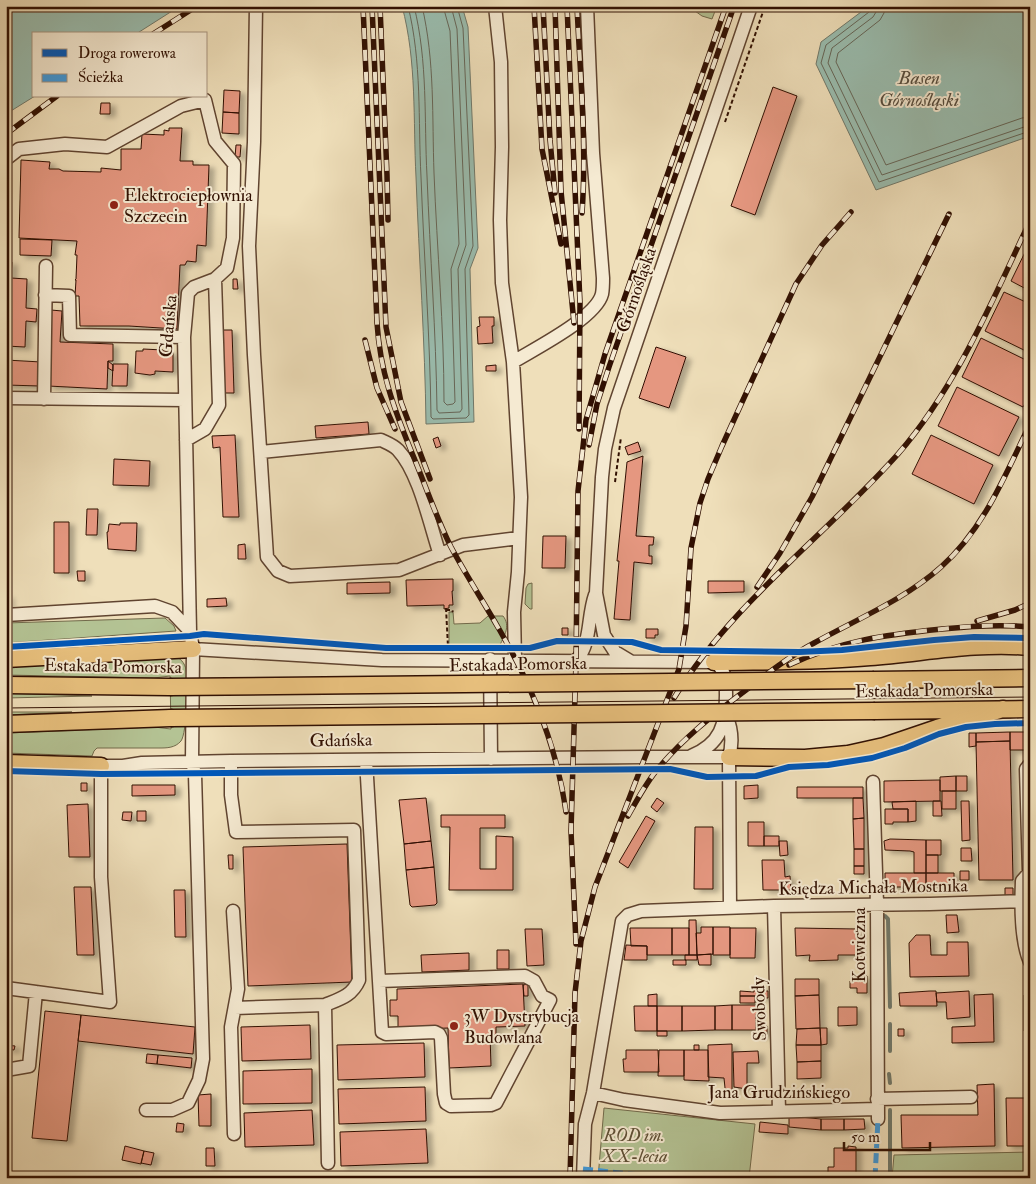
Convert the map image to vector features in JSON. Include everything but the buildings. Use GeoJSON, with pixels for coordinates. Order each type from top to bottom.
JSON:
{"type":"FeatureCollection","features":[{"type":"Feature","properties":{"kind":"main road"},"geometry":{"type":"LineString","coordinates":[[715,662],[851,659],[976,646],[1030,646]]}},
{"type":"Feature","properties":{"kind":"main road"},"geometry":{"type":"LineString","coordinates":[[6,659],[193,648]]}},
{"type":"Feature","properties":{"kind":"main road","name":"Estakada Pomorska"},"geometry":{"type":"LineString","coordinates":[[6,685],[170,687],[1030,678]]}},
{"type":"Feature","properties":{"kind":"main road"},"geometry":{"type":"LineString","coordinates":[[729,757],[805,758],[848,754],[884,746],[1003,709],[1030,709]]}},
{"type":"Feature","properties":{"kind":"main road","name":"Estakada Pomorska"},"geometry":{"type":"LineString","coordinates":[[6,724],[171,718],[1003,709]]}},
{"type":"Feature","properties":{"kind":"main road"},"geometry":{"type":"LineString","coordinates":[[6,763],[101,766]]}},
{"type":"Feature","properties":{"kind":"street"},"geometry":{"type":"LineString","coordinates":[[256,6],[254,142],[249,246],[267,557],[278,571],[290,576],[399,570],[462,545],[519,538]]}},
{"type":"Feature","properties":{"kind":"street"},"geometry":{"type":"LineString","coordinates":[[495,6],[502,62],[500,220],[502,283],[513,362],[521,498],[514,612],[516,660]]}},
{"type":"Feature","properties":{"kind":"street"},"geometry":{"type":"LineString","coordinates":[[513,362],[581,320],[592,310],[602,295],[603,278],[593,153],[587,6]]}},
{"type":"Feature","properties":{"kind":"street","name":"Górnośląska"},"geometry":{"type":"LineString","coordinates":[[630,661],[615,652],[604,635],[596,593],[605,449],[614,408],[751,6]]}},
{"type":"Feature","properties":{"kind":"street"},"geometry":{"type":"LineString","coordinates":[[6,159],[19,149],[65,144],[107,147],[181,106],[205,100],[215,141],[234,164],[233,238],[227,268],[215,279],[219,405],[205,429],[186,440]]}},
{"type":"Feature","properties":{"kind":"street"},"geometry":{"type":"LineString","coordinates":[[44,399],[46,266]]}},
{"type":"Feature","properties":{"kind":"street","name":"Gdańska"},"geometry":{"type":"LineString","coordinates":[[192,762],[193,648],[190,631],[184,336],[188,294],[194,287],[215,279]]}},
{"type":"Feature","properties":{"kind":"street"},"geometry":{"type":"LineString","coordinates":[[45,295],[69,296],[70,335],[184,336]]}},
{"type":"Feature","properties":{"kind":"street"},"geometry":{"type":"LineString","coordinates":[[6,398],[185,400]]}},
{"type":"Feature","properties":{"kind":"street"},"geometry":{"type":"LineString","coordinates":[[261,452],[381,440],[396,448],[404,457],[416,479],[440,555]]}},
{"type":"Feature","properties":{"kind":"street","name":"Górnośląska"},"geometry":{"type":"LineString","coordinates":[[576,661],[586,647],[590,609],[596,593]]}},
{"type":"Feature","properties":{"kind":"street"},"geometry":{"type":"LineString","coordinates":[[6,615],[155,606],[172,612],[190,631]]}},
{"type":"Feature","properties":{"kind":"street"},"geometry":{"type":"LineString","coordinates":[[193,648],[382,660],[715,662]]}},
{"type":"Feature","properties":{"kind":"street"},"geometry":{"type":"LineString","coordinates":[[490,660],[491,759]]}},
{"type":"Feature","properties":{"kind":"street","name":"Gdańska"},"geometry":{"type":"LineString","coordinates":[[101,766],[231,761],[729,757],[732,748],[731,732],[726,715],[726,680],[723,671],[715,662]]}},
{"type":"Feature","properties":{"kind":"street","name":"Gdańska"},"geometry":{"type":"LineString","coordinates":[[689,757],[711,744],[721,730],[726,715]]}},
{"type":"Feature","properties":{"kind":"street"},"geometry":{"type":"LineString","coordinates":[[729,757],[730,907]]}},
{"type":"Feature","properties":{"kind":"street"},"geometry":{"type":"LineString","coordinates":[[366,760],[379,981],[382,1032],[386,1034],[435,1032],[439,1034],[441,1038],[446,1103],[451,1106],[491,1105],[496,1103],[550,1000],[542,996],[534,980],[525,976],[379,981]]}},
{"type":"Feature","properties":{"kind":"street"},"geometry":{"type":"LineString","coordinates":[[231,761],[231,795],[236,832],[354,830],[359,980],[354,990],[343,998],[325,1005],[235,1008]]}},
{"type":"Feature","properties":{"kind":"street"},"geometry":{"type":"LineString","coordinates":[[146,1110],[172,1110],[188,1103],[199,1080],[203,1059],[195,774],[192,762]]}},
{"type":"Feature","properties":{"kind":"street"},"geometry":{"type":"LineString","coordinates":[[1030,764],[1026,770],[1029,873],[1022,881],[1026,951],[1030,962]]}},
{"type":"Feature","properties":{"kind":"street"},"geometry":{"type":"LineString","coordinates":[[6,988],[110,1002],[102,877],[101,766]]}},
{"type":"Feature","properties":{"kind":"street","name":"Kotwiczna"},"geometry":{"type":"LineString","coordinates":[[873,782],[877,904],[877,1109]]}},
{"type":"Feature","properties":{"kind":"street","name":"Księdza Michała Mostnika"},"geometry":{"type":"LineString","coordinates":[[593,1093],[622,921],[628,915],[641,911],[730,907],[1022,901]]}},
{"type":"Feature","properties":{"kind":"street","name":"Swobody"},"geometry":{"type":"LineString","coordinates":[[774,906],[780,1111]]}},
{"type":"Feature","properties":{"kind":"street"},"geometry":{"type":"LineString","coordinates":[[233,911],[238,989],[232,1027],[234,1134]]}},
{"type":"Feature","properties":{"kind":"street"},"geometry":{"type":"LineString","coordinates":[[6,1070],[29,1066],[36,992]]}},
{"type":"Feature","properties":{"kind":"street"},"geometry":{"type":"LineString","coordinates":[[325,1005],[328,1164]]}},
{"type":"Feature","properties":{"kind":"street"},"geometry":{"type":"LineString","coordinates":[[583,1178],[585,1124],[593,1093]]}},
{"type":"Feature","properties":{"kind":"street","name":"Jana Grudzińskiego"},"geometry":{"type":"LineString","coordinates":[[593,1093],[624,1100],[720,1113],[877,1109],[972,1098]]}},
{"type":"Feature","properties":{"kind":"path"},"geometry":{"type":"LineString","coordinates":[[724,125],[765,6]]}},
{"type":"Feature","properties":{"kind":"path"},"geometry":{"type":"LineString","coordinates":[[614,490],[621,436]]}},
{"type":"Feature","properties":{"kind":"path"},"geometry":{"type":"LineString","coordinates":[[448,647],[446,609],[453,612]]}},
{"type":"Feature","properties":{"kind":"green space"},"geometry":{"type":"Polygon","coordinates":[[[688,6],[717,6],[712,19],[702,16],[688,6]]]}},
{"type":"Feature","properties":{"kind":"green space"},"geometry":{"type":"Polygon","coordinates":[[[532,583],[532,609],[530,609],[525,604],[526,588],[528,584],[532,583]]]}},
{"type":"Feature","properties":{"kind":"green space"},"geometry":{"type":"Polygon","coordinates":[[[449,612],[453,612],[454,624],[480,623],[488,616],[503,616],[507,627],[500,645],[449,645],[449,612]]]}},
{"type":"Feature","properties":{"kind":"green space"},"geometry":{"type":"Polygon","coordinates":[[[165,618],[174,626],[176,631],[6,643],[6,623],[165,618]]]}},
{"type":"Feature","properties":{"kind":"green space"},"geometry":{"type":"Polygon","coordinates":[[[177,657],[186,668],[187,695],[183,736],[176,745],[165,748],[97,748],[92,756],[6,753],[6,733],[154,727],[171,729],[170,676],[154,678],[6,675],[6,665],[177,657]]]}},
{"type":"Feature","properties":{"kind":"green space"},"geometry":{"type":"Polygon","coordinates":[[[6,693],[92,696],[6,698],[6,693]]]}},
{"type":"Feature","properties":{"kind":"green space"},"geometry":{"type":"Polygon","coordinates":[[[6,712],[72,712],[6,715],[6,712]]]}},
{"type":"Feature","properties":{"kind":"green space","name":"ROD im. XX-lecia"},"geometry":{"type":"Polygon","coordinates":[[[604,1108],[755,1124],[749,1178],[598,1178],[604,1108]]]}},
{"type":"Feature","properties":{"kind":"green space"},"geometry":{"type":"Polygon","coordinates":[[[1030,1152],[1030,1178],[892,1178],[894,1155],[1030,1152]]]}},
{"type":"Feature","properties":{"kind":"water"},"geometry":{"type":"Polygon","coordinates":[[[6,6],[180,6],[139,32],[32,32],[32,98],[6,114],[6,6]]]}},
{"type":"Feature","properties":{"kind":"water"},"geometry":{"type":"Polygon","coordinates":[[[402,6],[462,6],[468,27],[478,248],[470,269],[474,422],[426,424],[414,91],[410,48],[402,6]]]}},
{"type":"Feature","properties":{"kind":"water","name":"Basen Górnośląski"},"geometry":{"type":"Polygon","coordinates":[[[869,6],[1030,6],[1030,136],[876,190],[816,64],[821,42],[869,6]]]}},
{"type":"Feature","properties":{"kind":"waterway"},"geometry":{"type":"LineString","coordinates":[[885,916],[888,919],[890,1007]]}},
{"type":"Feature","properties":{"kind":"waterway"},"geometry":{"type":"LineString","coordinates":[[890,1024],[890,1051]]}},
{"type":"Feature","properties":{"kind":"waterway"},"geometry":{"type":"LineString","coordinates":[[889,1074],[890,1083]]}},
{"type":"Feature","properties":{"kind":"waterway"},"geometry":{"type":"LineString","coordinates":[[890,1110],[890,1178]]}},
{"type":"Feature","properties":{"kind":"tram line"},"geometry":{"type":"LineString","coordinates":[[6,708],[1030,697]]}},
{"type":"Feature","properties":{"kind":"railway"},"geometry":{"type":"LineString","coordinates":[[156,32],[197,6]]}},
{"type":"Feature","properties":{"kind":"railway"},"geometry":{"type":"LineString","coordinates":[[363,6],[377,323],[381,357],[389,390],[399,421],[446,536],[511,651],[542,717],[550,740],[566,812]]}},
{"type":"Feature","properties":{"kind":"railway"},"geometry":{"type":"LineString","coordinates":[[372,6],[386,327],[401,402],[430,479]]}},
{"type":"Feature","properties":{"kind":"railway"},"geometry":{"type":"LineString","coordinates":[[380,6],[388,220]]}},
{"type":"Feature","properties":{"kind":"railway"},"geometry":{"type":"LineString","coordinates":[[534,6],[542,149],[561,244]]}},
{"type":"Feature","properties":{"kind":"railway"},"geometry":{"type":"LineString","coordinates":[[543,6],[550,140],[555,193]]}},
{"type":"Feature","properties":{"kind":"railway"},"geometry":{"type":"LineString","coordinates":[[555,6],[561,191],[574,323]]}},
{"type":"Feature","properties":{"kind":"railway"},"geometry":{"type":"LineString","coordinates":[[567,6],[580,303],[579,429]]}},
{"type":"Feature","properties":{"kind":"railway"},"geometry":{"type":"LineString","coordinates":[[577,6],[583,135],[582,213]]}},
{"type":"Feature","properties":{"kind":"railway"},"geometry":{"type":"LineString","coordinates":[[576,944],[571,831],[578,491],[586,420],[605,354],[726,6]]}},
{"type":"Feature","properties":{"kind":"railway"},"geometry":{"type":"LineString","coordinates":[[589,445],[597,404],[609,367],[734,6]]}},
{"type":"Feature","properties":{"kind":"railway"},"geometry":{"type":"LineString","coordinates":[[6,134],[54,98]]}},
{"type":"Feature","properties":{"kind":"railway"},"geometry":{"type":"LineString","coordinates":[[570,1178],[575,993],[581,941],[595,887],[679,669],[686,626],[691,548],[700,503],[722,446],[796,284],[822,245],[851,212]]}},
{"type":"Feature","properties":{"kind":"railway"},"geometry":{"type":"LineString","coordinates":[[757,587],[780,553],[812,497],[949,214]]}},
{"type":"Feature","properties":{"kind":"railway"},"geometry":{"type":"LineString","coordinates":[[674,698],[697,664],[723,631],[780,571],[870,484],[919,428],[956,371],[972,342],[1030,221]]}},
{"type":"Feature","properties":{"kind":"railway"},"geometry":{"type":"LineString","coordinates":[[365,340],[377,388],[395,429]]}},
{"type":"Feature","properties":{"kind":"railway"},"geometry":{"type":"LineString","coordinates":[[628,816],[648,782],[666,759],[722,708],[796,653],[896,599],[927,579],[941,567],[970,536],[981,519],[1002,482],[1030,424]]}},
{"type":"Feature","properties":{"kind":"railway"},"geometry":{"type":"LineString","coordinates":[[977,621],[1015,610],[1030,603]]}},
{"type":"Feature","properties":{"kind":"railway"},"geometry":{"type":"LineString","coordinates":[[789,665],[846,644],[882,636],[975,626],[1030,627]]}},
{"type":"Feature","properties":{"kind":"marked path"},"geometry":{"type":"LineString","coordinates":[[875,1178],[878,1119]]}},
{"type":"Feature","properties":{"kind":"marked path"},"geometry":{"type":"LineString","coordinates":[[583,1169],[667,1178]]}},
{"type":"Feature","properties":{"kind":"cycle path"},"geometry":{"type":"LineString","coordinates":[[6,647],[204,634],[386,648],[530,648],[557,641],[632,642],[661,650],[799,652],[842,650],[974,637],[1030,638]]}},
{"type":"Feature","properties":{"kind":"cycle path"},"geometry":{"type":"LineString","coordinates":[[6,771],[101,774],[670,769],[707,777],[756,776],[789,767],[828,765],[872,758],[905,748],[939,734],[966,727],[1030,723]]}},
{"type":"Feature","properties":{"kind":"place","name":"Elektrociepłownia Szczecin"},"geometry":{"type":"Point","coordinates":[114,205]}},
{"type":"Feature","properties":{"kind":"place","name":"3W Dystrybucja Budowlana"},"geometry":{"type":"Point","coordinates":[454,1026]}}]}
